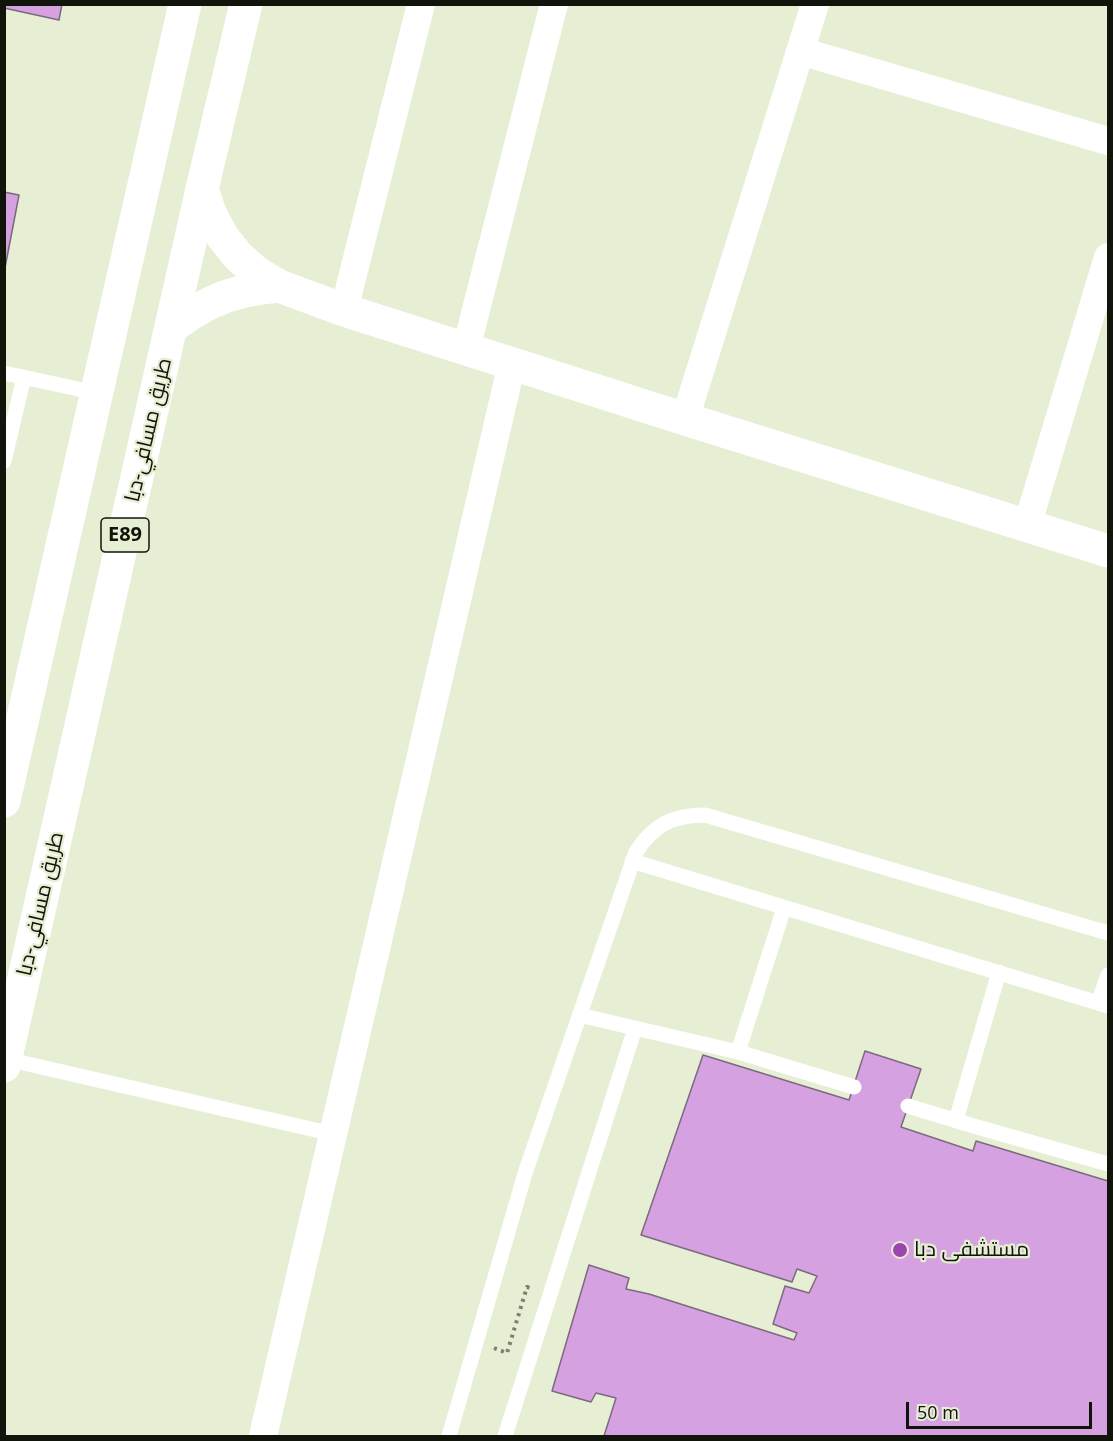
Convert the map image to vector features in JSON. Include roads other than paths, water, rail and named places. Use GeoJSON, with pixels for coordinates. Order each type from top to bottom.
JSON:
{"type":"FeatureCollection","features":[{"type":"Feature","properties":{"kind":"main road","name":"E89"},"geometry":{"type":"LineString","coordinates":[[4,801],[185,4]]}},
{"type":"Feature","properties":{"kind":"main road","name":"طريق مسافي-دبا"},"geometry":{"type":"LineString","coordinates":[[5,1062],[202,189],[246,4]]}},
{"type":"Feature","properties":{"kind":"main road"},"geometry":{"type":"LineString","coordinates":[[202,189],[210,213],[222,236],[238,256],[257,273],[279,286],[344,310],[466,349],[1108,551]]}},
{"type":"Feature","properties":{"kind":"main road"},"geometry":{"type":"LineString","coordinates":[[172,327],[211,301],[255,288],[279,286]]}},
{"type":"Feature","properties":{"kind":"street"},"geometry":{"type":"LineString","coordinates":[[344,310],[421,4]]}},
{"type":"Feature","properties":{"kind":"street"},"geometry":{"type":"LineString","coordinates":[[466,349],[554,4]]}},
{"type":"Feature","properties":{"kind":"street"},"geometry":{"type":"LineString","coordinates":[[686,419],[815,4]]}},
{"type":"Feature","properties":{"kind":"street"},"geometry":{"type":"LineString","coordinates":[[800,51],[1108,141]]}},
{"type":"Feature","properties":{"kind":"street"},"geometry":{"type":"LineString","coordinates":[[1027,526],[1108,257]]}},
{"type":"Feature","properties":{"kind":"street"},"geometry":{"type":"LineString","coordinates":[[263,1437],[512,363]]}},
{"type":"Feature","properties":{"kind":"lane"},"geometry":{"type":"LineString","coordinates":[[4,373],[97,393]]}},
{"type":"Feature","properties":{"kind":"lane"},"geometry":{"type":"LineString","coordinates":[[4,461],[24,377]]}},
{"type":"Feature","properties":{"kind":"lane"},"geometry":{"type":"LineString","coordinates":[[448,1437],[526,1170],[632,861],[643,840],[652,831],[675,818],[705,815],[1108,933]]}},
{"type":"Feature","properties":{"kind":"lane"},"geometry":{"type":"LineString","coordinates":[[632,861],[1103,1004],[1108,975]]}},
{"type":"Feature","properties":{"kind":"lane"},"geometry":{"type":"LineString","coordinates":[[738,1052],[784,908]]}},
{"type":"Feature","properties":{"kind":"lane"},"geometry":{"type":"LineString","coordinates":[[956,1120],[999,972]]}},
{"type":"Feature","properties":{"kind":"lane"},"geometry":{"type":"LineString","coordinates":[[579,1015],[738,1052],[854,1087]]}},
{"type":"Feature","properties":{"kind":"lane"},"geometry":{"type":"LineString","coordinates":[[505,1437],[635,1028]]}},
{"type":"Feature","properties":{"kind":"lane"},"geometry":{"type":"LineString","coordinates":[[5,1062],[333,1134]]}},
{"type":"Feature","properties":{"kind":"lane"},"geometry":{"type":"LineString","coordinates":[[908,1106],[1108,1164]]}},
{"type":"Feature","properties":{"kind":"place","name":"مستشفى دبا"},"geometry":{"type":"Point","coordinates":[900,1250]}}]}
